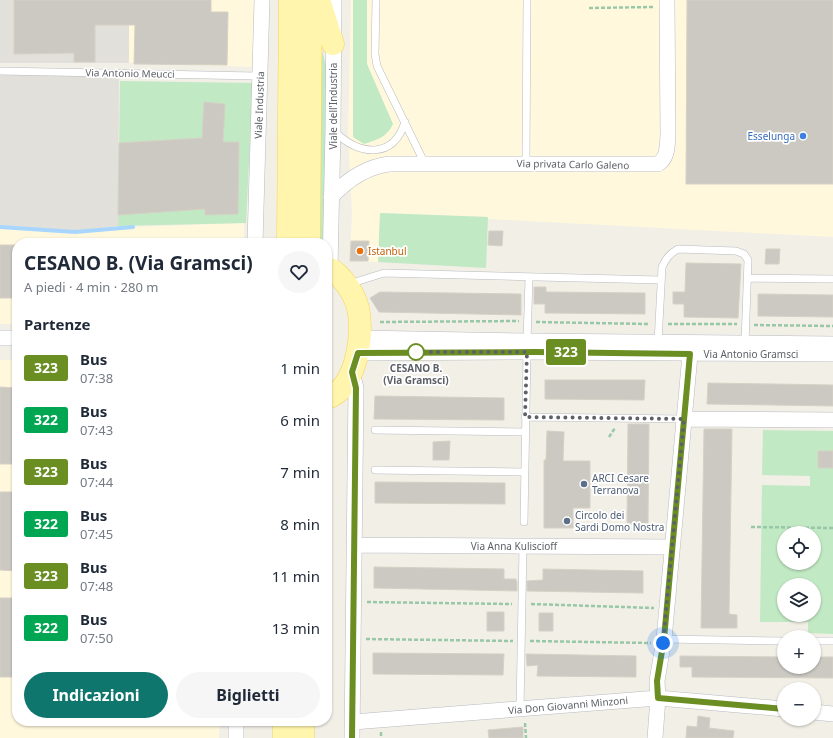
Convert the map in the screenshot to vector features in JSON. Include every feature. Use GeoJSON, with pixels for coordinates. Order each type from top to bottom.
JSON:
{"type":"FeatureCollection","features":[{"type":"Feature","properties":{"kind":"main road"},"geometry":{"type":"LineString","coordinates":[[288,238],[290,0]]}},
{"type":"Feature","properties":{"kind":"main road"},"geometry":{"type":"LineString","coordinates":[[308,238],[311,0]]}},
{"type":"Feature","properties":{"kind":"main road"},"geometry":{"type":"LineString","coordinates":[[319,0],[333,44]]}},
{"type":"Feature","properties":{"kind":"main road"},"geometry":{"type":"LineString","coordinates":[[332,271],[347,285],[358,308],[356,354],[340,389],[332,395]]}},
{"type":"Feature","properties":{"kind":"main road"},"geometry":{"type":"LineString","coordinates":[[284,726],[284,738]]}},
{"type":"Feature","properties":{"kind":"main road"},"geometry":{"type":"LineString","coordinates":[[303,726],[303,738]]}},
{"type":"Feature","properties":{"kind":"street","name":"Viale Industria"},"geometry":{"type":"LineString","coordinates":[[255,238],[262,0]]}},
{"type":"Feature","properties":{"kind":"street","name":"Viale dell'Industria"},"geometry":{"type":"LineString","coordinates":[[329,238],[333,130],[334,0]]}},
{"type":"Feature","properties":{"kind":"street","name":"Via privata Carlo Galeno"},"geometry":{"type":"LineString","coordinates":[[331,205],[343,185],[359,173],[374,166],[388,164],[526,163],[644,165],[658,164],[663,161],[668,136],[667,0]]}},
{"type":"Feature","properties":{"kind":"street"},"geometry":{"type":"LineString","coordinates":[[0,338],[12,338]]}},
{"type":"Feature","properties":{"kind":"street","name":"Via Antonio Gramsci"},"geometry":{"type":"LineString","coordinates":[[356,354],[527,346],[658,342],[690,348],[746,343],[833,344]]}},
{"type":"Feature","properties":{"kind":"street","name":"Via Antonio Gramsci"},"geometry":{"type":"LineString","coordinates":[[527,346],[690,348],[833,354]]}},
{"type":"Feature","properties":{"kind":"street"},"geometry":{"type":"LineString","coordinates":[[655,738],[658,698],[657,681],[664,641],[690,348]]}},
{"type":"Feature","properties":{"kind":"street"},"geometry":{"type":"LineString","coordinates":[[352,738],[356,354]]}},
{"type":"Feature","properties":{"kind":"street"},"geometry":{"type":"LineString","coordinates":[[684,419],[833,420]]}},
{"type":"Feature","properties":{"kind":"street","name":"Via Anna Kuliscioff"},"geometry":{"type":"LineString","coordinates":[[355,545],[672,547]]}},
{"type":"Feature","properties":{"kind":"street","name":"Via Don Giovanni Minzoni"},"geometry":{"type":"LineString","coordinates":[[353,722],[658,698],[777,708]]}},
{"type":"Feature","properties":{"kind":"street"},"geometry":{"type":"LineString","coordinates":[[821,713],[833,714]]}},
{"type":"Feature","properties":{"kind":"street"},"geometry":{"type":"LineString","coordinates":[[236,726],[236,738]]}},
{"type":"Feature","properties":{"kind":"lane"},"geometry":{"type":"LineString","coordinates":[[376,0],[376,66],[426,164]]}},
{"type":"Feature","properties":{"kind":"lane"},"geometry":{"type":"LineString","coordinates":[[526,163],[527,0]]}},
{"type":"Feature","properties":{"kind":"lane","name":"Via Antonio Meucci"},"geometry":{"type":"LineString","coordinates":[[0,70],[260,76]]}},
{"type":"Feature","properties":{"kind":"lane"},"geometry":{"type":"LineString","coordinates":[[333,130],[342,139],[357,148],[367,151],[377,150],[386,148],[398,137],[405,122]]}},
{"type":"Feature","properties":{"kind":"lane"},"geometry":{"type":"LineString","coordinates":[[658,342],[660,280],[662,267],[666,258],[672,252],[678,250],[736,251],[744,254],[748,260],[749,278],[746,343]]}},
{"type":"Feature","properties":{"kind":"lane"},"geometry":{"type":"LineString","coordinates":[[347,285],[384,273],[529,278],[660,280]]}},
{"type":"Feature","properties":{"kind":"lane"},"geometry":{"type":"LineString","coordinates":[[524,522],[529,278]]}},
{"type":"Feature","properties":{"kind":"lane"},"geometry":{"type":"LineString","coordinates":[[749,278],[833,279]]}},
{"type":"Feature","properties":{"kind":"lane"},"geometry":{"type":"LineString","coordinates":[[525,417],[684,419]]}},
{"type":"Feature","properties":{"kind":"lane"},"geometry":{"type":"LineString","coordinates":[[375,430],[525,432]]}},
{"type":"Feature","properties":{"kind":"lane"},"geometry":{"type":"LineString","coordinates":[[375,470],[524,472]]}},
{"type":"Feature","properties":{"kind":"lane"},"geometry":{"type":"LineString","coordinates":[[520,709],[523,546]]}},
{"type":"Feature","properties":{"kind":"lane"},"geometry":{"type":"LineString","coordinates":[[664,641],[777,641]]}},
{"type":"Feature","properties":{"kind":"lane"},"geometry":{"type":"LineString","coordinates":[[821,641],[833,641]]}},
{"type":"Feature","properties":{"kind":"path"},"geometry":{"type":"LineString","coordinates":[[589,8],[643,7]]}},
{"type":"Feature","properties":{"kind":"path"},"geometry":{"type":"LineString","coordinates":[[380,322],[528,321],[833,326]]}},
{"type":"Feature","properties":{"kind":"path"},"geometry":{"type":"LineString","coordinates":[[751,528],[833,528]]}},
{"type":"Feature","properties":{"kind":"path"},"geometry":{"type":"LineString","coordinates":[[353,602],[522,604],[667,608]]}},
{"type":"Feature","properties":{"kind":"path"},"geometry":{"type":"LineString","coordinates":[[353,639],[664,641]]}},
{"type":"Feature","properties":{"kind":"path"},"geometry":{"type":"LineString","coordinates":[[525,726],[526,738]]}},
{"type":"Feature","properties":{"kind":"shaded area"},"geometry":{"type":"Polygon","coordinates":[[[0,0],[129,0],[129,63],[0,63],[0,0]]]}},
{"type":"Feature","properties":{"kind":"shaded area"},"geometry":{"type":"Polygon","coordinates":[[[129,0],[255,0],[254,67],[129,63],[129,0]]]}},
{"type":"Feature","properties":{"kind":"shaded area"},"geometry":{"type":"Polygon","coordinates":[[[351,0],[833,0],[833,237],[488,219],[488,217],[380,213],[378,262],[350,261],[352,212],[348,135],[351,0]]]}},
{"type":"Feature","properties":{"kind":"shaded area"},"geometry":{"type":"Polygon","coordinates":[[[0,74],[119,77],[118,226],[75,231],[0,226],[0,74]]]}},
{"type":"Feature","properties":{"kind":"shaded area"},"geometry":{"type":"Polygon","coordinates":[[[244,223],[244,238],[12,238],[12,324],[0,324],[0,228],[75,233],[128,227],[244,223]]]}},
{"type":"Feature","properties":{"kind":"shaded area"},"geometry":{"type":"Polygon","coordinates":[[[0,360],[12,360],[12,726],[220,726],[219,738],[0,738],[0,360]]]}},
{"type":"Feature","properties":{"kind":"green space"},"geometry":{"type":"Polygon","coordinates":[[[353,0],[367,0],[367,64],[393,124],[385,135],[364,144],[353,137],[353,0]]]}},
{"type":"Feature","properties":{"kind":"green space"},"geometry":{"type":"Polygon","coordinates":[[[314,22],[327,69],[324,238],[314,238],[314,22]]]}},
{"type":"Feature","properties":{"kind":"green space"},"geometry":{"type":"Polygon","coordinates":[[[120,81],[253,83],[246,223],[118,226],[120,81]]]}},
{"type":"Feature","properties":{"kind":"green space"},"geometry":{"type":"Polygon","coordinates":[[[380,213],[488,217],[486,268],[378,262],[380,213]]]}},
{"type":"Feature","properties":{"kind":"green space"},"geometry":{"type":"Polygon","coordinates":[[[763,430],[833,431],[833,634],[821,634],[821,630],[808,630],[808,622],[821,622],[821,578],[777,578],[777,622],[760,622],[762,485],[810,486],[810,476],[762,475],[763,430]]]}},
{"type":"Feature","properties":{"kind":"building"},"geometry":{"type":"Polygon","coordinates":[[[14,0],[211,0],[211,12],[228,12],[227,65],[134,64],[135,25],[95,25],[95,62],[74,62],[74,53],[14,54],[14,0]]]}},
{"type":"Feature","properties":{"kind":"building"},"geometry":{"type":"Polygon","coordinates":[[[687,0],[833,0],[833,184],[686,184],[687,0]]]}},
{"type":"Feature","properties":{"kind":"building"},"geometry":{"type":"Polygon","coordinates":[[[204,102],[225,104],[223,142],[239,142],[238,214],[205,215],[205,209],[118,215],[119,143],[202,138],[204,102]]]}},
{"type":"Feature","properties":{"kind":"building"},"geometry":{"type":"Polygon","coordinates":[[[489,231],[503,231],[502,246],[488,245],[489,231]]]}},
{"type":"Feature","properties":{"kind":"building"},"geometry":{"type":"Polygon","coordinates":[[[351,241],[369,241],[368,261],[350,261],[351,241]]]}},
{"type":"Feature","properties":{"kind":"building"},"geometry":{"type":"Polygon","coordinates":[[[0,245],[12,245],[12,298],[0,298],[0,245]]]}},
{"type":"Feature","properties":{"kind":"building"},"geometry":{"type":"Polygon","coordinates":[[[766,249],[780,249],[779,264],[765,264],[766,249]]]}},
{"type":"Feature","properties":{"kind":"building"},"geometry":{"type":"Polygon","coordinates":[[[686,263],[741,264],[738,318],[684,317],[684,304],[673,304],[673,292],[685,292],[686,263]]]}},
{"type":"Feature","properties":{"kind":"building"},"geometry":{"type":"Polygon","coordinates":[[[534,287],[546,287],[546,292],[645,293],[645,314],[545,313],[545,304],[534,304],[534,287]]]}},
{"type":"Feature","properties":{"kind":"building"},"geometry":{"type":"Polygon","coordinates":[[[380,292],[521,294],[521,315],[379,312],[370,298],[380,292]]]}},
{"type":"Feature","properties":{"kind":"building"},"geometry":{"type":"Polygon","coordinates":[[[758,294],[833,295],[833,317],[758,316],[758,294]]]}},
{"type":"Feature","properties":{"kind":"building"},"geometry":{"type":"Polygon","coordinates":[[[545,380],[645,380],[644,400],[545,399],[545,380]]]}},
{"type":"Feature","properties":{"kind":"building"},"geometry":{"type":"Polygon","coordinates":[[[708,383],[833,385],[833,406],[707,404],[708,383]]]}},
{"type":"Feature","properties":{"kind":"building"},"geometry":{"type":"Polygon","coordinates":[[[0,387],[12,388],[12,464],[0,464],[0,387]]]}},
{"type":"Feature","properties":{"kind":"building"},"geometry":{"type":"Polygon","coordinates":[[[375,396],[504,398],[504,420],[374,419],[375,396]]]}},
{"type":"Feature","properties":{"kind":"building"},"geometry":{"type":"Polygon","coordinates":[[[628,424],[649,424],[648,523],[627,523],[628,424]]]}},
{"type":"Feature","properties":{"kind":"building"},"geometry":{"type":"Polygon","coordinates":[[[704,429],[732,429],[729,614],[737,615],[737,628],[701,628],[704,429]]]}},
{"type":"Feature","properties":{"kind":"building"},"geometry":{"type":"Polygon","coordinates":[[[547,431],[564,432],[563,461],[590,461],[590,508],[573,508],[573,528],[544,528],[544,460],[546,460],[547,431]]]}},
{"type":"Feature","properties":{"kind":"building"},"geometry":{"type":"Polygon","coordinates":[[[450,441],[449,460],[433,460],[433,442],[450,441]]]}},
{"type":"Feature","properties":{"kind":"building"},"geometry":{"type":"Polygon","coordinates":[[[818,451],[833,451],[833,468],[818,468],[818,451]]]}},
{"type":"Feature","properties":{"kind":"building"},"geometry":{"type":"Polygon","coordinates":[[[375,482],[505,483],[505,504],[375,503],[375,482]]]}},
{"type":"Feature","properties":{"kind":"building"},"geometry":{"type":"Polygon","coordinates":[[[0,492],[12,492],[12,571],[0,570],[0,492]]]}},
{"type":"Feature","properties":{"kind":"building"},"geometry":{"type":"Polygon","coordinates":[[[374,567],[504,569],[504,579],[516,579],[517,591],[374,588],[374,567]]]}},
{"type":"Feature","properties":{"kind":"building"},"geometry":{"type":"Polygon","coordinates":[[[543,569],[643,571],[643,593],[527,591],[527,581],[543,580],[543,569]]]}},
{"type":"Feature","properties":{"kind":"building"},"geometry":{"type":"Polygon","coordinates":[[[0,598],[12,598],[12,677],[0,677],[0,598]]]}},
{"type":"Feature","properties":{"kind":"building"},"geometry":{"type":"Polygon","coordinates":[[[487,612],[504,612],[504,631],[487,631],[487,612]]]}},
{"type":"Feature","properties":{"kind":"building"},"geometry":{"type":"Polygon","coordinates":[[[539,613],[553,613],[553,631],[539,631],[539,613]]]}},
{"type":"Feature","properties":{"kind":"building"},"geometry":{"type":"Polygon","coordinates":[[[373,653],[504,654],[503,675],[373,674],[373,653]]]}},
{"type":"Feature","properties":{"kind":"building"},"geometry":{"type":"Polygon","coordinates":[[[526,654],[636,656],[636,677],[537,676],[538,665],[527,666],[526,654]]]}},
{"type":"Feature","properties":{"kind":"building"},"geometry":{"type":"Polygon","coordinates":[[[680,656],[777,657],[777,674],[821,674],[821,657],[833,657],[833,678],[692,677],[692,667],[680,667],[680,656]]]}},
{"type":"Feature","properties":{"kind":"building"},"geometry":{"type":"Polygon","coordinates":[[[698,716],[710,718],[709,728],[734,731],[733,738],[686,738],[687,726],[697,727],[698,716]]]}},
{"type":"Feature","properties":{"kind":"building"},"geometry":{"type":"Polygon","coordinates":[[[523,727],[523,738],[489,738],[488,730],[523,727]]]}},
{"type":"Feature","properties":{"kind":"waterway"},"geometry":{"type":"LineString","coordinates":[[0,227],[75,232],[133,227]]}},
{"type":"Feature","properties":{"kind":"bus line","name":"323"},"geometry":{"type":"LineString","coordinates":[[352,738],[356,388],[352,372],[358,353],[535,352],[690,354],[664,639],[657,681],[658,698],[777,708]]}},
{"type":"Feature","properties":{"kind":"place","name":"Esselunga"},"geometry":{"type":"Point","coordinates":[803,136]}},
{"type":"Feature","properties":{"kind":"place","name":"Istanbul"},"geometry":{"type":"Point","coordinates":[360,251]}},
{"type":"Feature","properties":{"kind":"place","name":"CESANO B. (Via Gramsci)"},"geometry":{"type":"Point","coordinates":[416,352]}},
{"type":"Feature","properties":{"kind":"place","name":"ARCI Cesare Terranova"},"geometry":{"type":"Point","coordinates":[584,484]}},
{"type":"Feature","properties":{"kind":"place","name":"Circolo dei Sardi Domo Nostra"},"geometry":{"type":"Point","coordinates":[567,521]}},
{"type":"Feature","properties":{"kind":"route"},"geometry":{"type":"LineString","coordinates":[[416,352],[409,352],[527,352],[525,417],[684,419],[663,643]]}}]}
